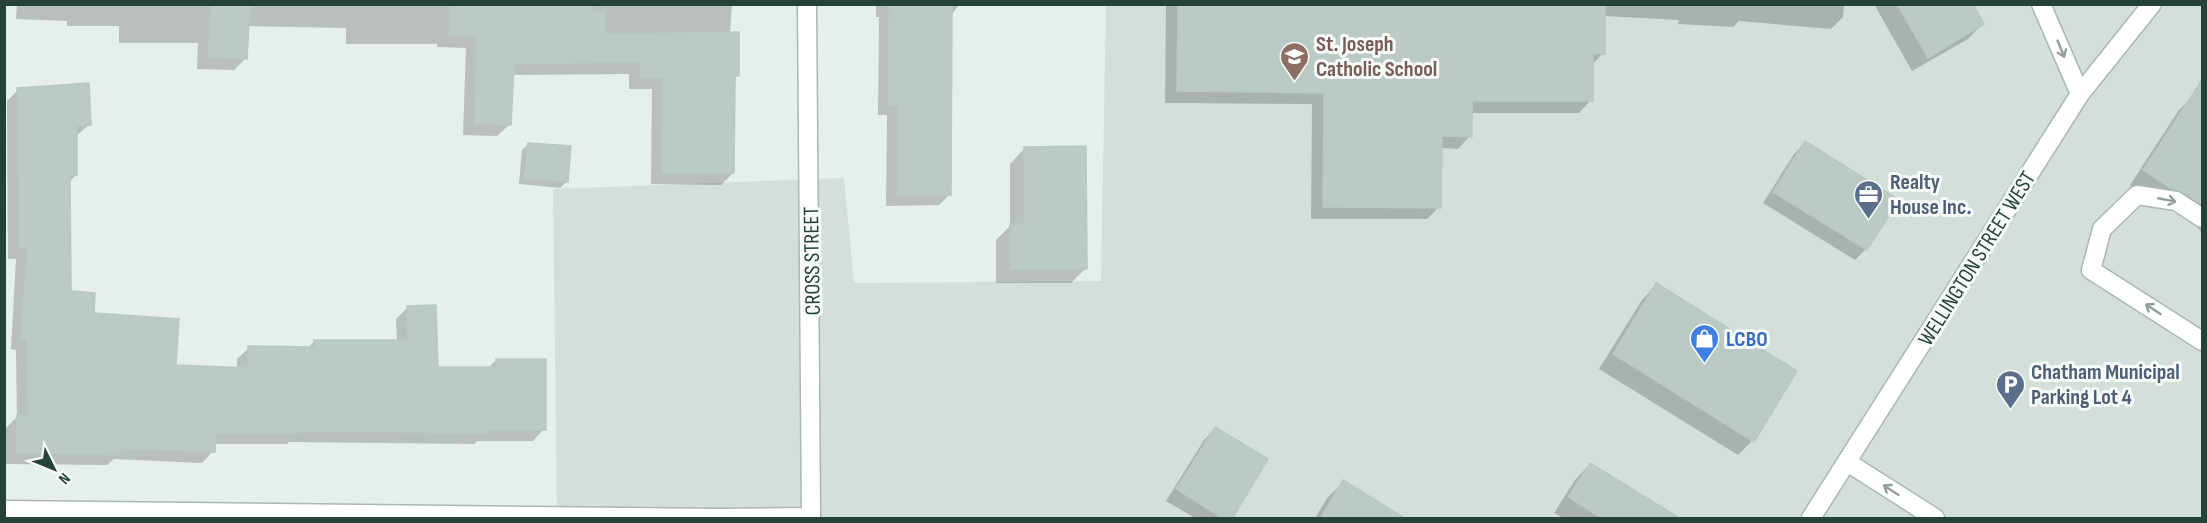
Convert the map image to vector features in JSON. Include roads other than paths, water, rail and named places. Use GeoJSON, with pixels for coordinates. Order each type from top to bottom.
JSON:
{"type":"FeatureCollection","features":[{"type":"Feature","properties":{"kind":"street","name":"CROSS STREET"},"geometry":{"type":"LineString","coordinates":[[807,4],[811,518]]}},
{"type":"Feature","properties":{"kind":"street"},"geometry":{"type":"LineString","coordinates":[[2041,4],[2080,94]]}},
{"type":"Feature","properties":{"kind":"street","name":"WELLINGTON STREET WEST"},"geometry":{"type":"LineString","coordinates":[[1811,519],[2080,94],[2152,4]]}},
{"type":"Feature","properties":{"kind":"street"},"geometry":{"type":"LineString","coordinates":[[2202,218],[2176,201],[2137,195],[2102,229],[2091,270],[2202,341]]}},
{"type":"Feature","properties":{"kind":"street"},"geometry":{"type":"LineString","coordinates":[[1847,462],[1935,519]]}},
{"type":"Feature","properties":{"kind":"street"},"geometry":{"type":"LineString","coordinates":[[4,510],[811,518]]}},
{"type":"Feature","properties":{"kind":"place","name":"St. Joseph Catholic School"},"geometry":{"type":"Point","coordinates":[1295,82]}},
{"type":"Feature","properties":{"kind":"place","name":"Realty House Inc."},"geometry":{"type":"Point","coordinates":[1869,220]}},
{"type":"Feature","properties":{"kind":"place","name":"LCBO"},"geometry":{"type":"Point","coordinates":[1705,364]}},
{"type":"Feature","properties":{"kind":"place","name":"Chatham Municipal Parking Lot 4"},"geometry":{"type":"Point","coordinates":[2010,410]}}]}
